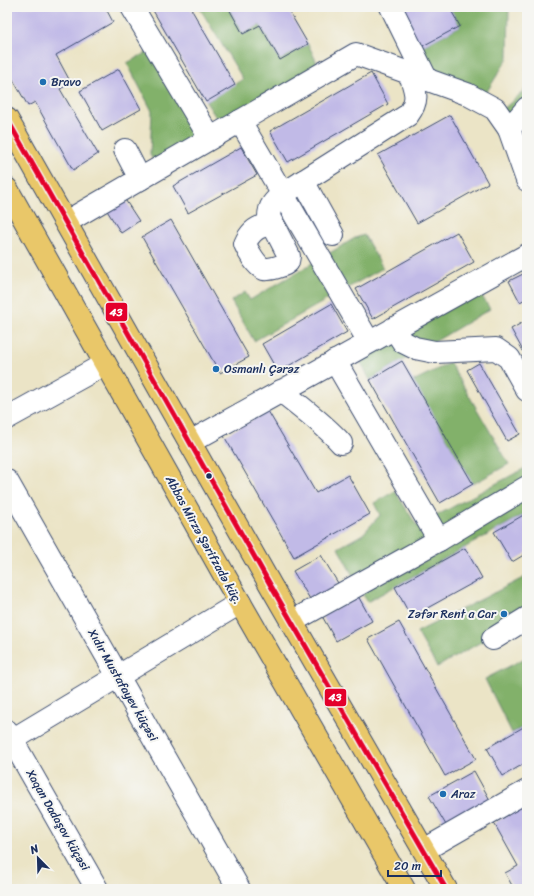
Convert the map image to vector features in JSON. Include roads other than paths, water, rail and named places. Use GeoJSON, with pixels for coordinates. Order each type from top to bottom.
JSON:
{"type":"FeatureCollection","features":[{"type":"Feature","properties":{"kind":"main road"},"geometry":{"type":"LineString","coordinates":[[7,119],[271,586],[446,889]]}},
{"type":"Feature","properties":{"kind":"main road","name":"Abbas Mirzə Şərifzadə küç."},"geometry":{"type":"LineString","coordinates":[[7,189],[240,603],[404,889]]}},
{"type":"Feature","properties":{"kind":"main road"},"geometry":{"type":"LineString","coordinates":[[240,603],[271,586]]}},
{"type":"Feature","properties":{"kind":"street"},"geometry":{"type":"LineString","coordinates":[[132,7],[210,138]]}},
{"type":"Feature","properties":{"kind":"street"},"geometry":{"type":"LineString","coordinates":[[272,225],[269,211],[272,203],[282,194],[408,114],[414,106],[418,77],[391,7]]}},
{"type":"Feature","properties":{"kind":"street"},"geometry":{"type":"LineString","coordinates":[[66,222],[356,54],[467,94],[495,109],[509,129],[527,180]]}},
{"type":"Feature","properties":{"kind":"street"},"geometry":{"type":"LineString","coordinates":[[509,129],[527,108]]}},
{"type":"Feature","properties":{"kind":"street"},"geometry":{"type":"LineString","coordinates":[[240,121],[369,342]]}},
{"type":"Feature","properties":{"kind":"street"},"geometry":{"type":"LineString","coordinates":[[124,150],[140,179]]}},
{"type":"Feature","properties":{"kind":"street"},"geometry":{"type":"LineString","coordinates":[[303,181],[333,235]]}},
{"type":"Feature","properties":{"kind":"street"},"geometry":{"type":"LineString","coordinates":[[190,442],[527,255]]}},
{"type":"Feature","properties":{"kind":"street"},"geometry":{"type":"LineString","coordinates":[[394,328],[403,342],[415,348],[435,352],[496,349],[509,358],[527,390]]}},
{"type":"Feature","properties":{"kind":"street"},"geometry":{"type":"LineString","coordinates":[[336,361],[439,540]]}},
{"type":"Feature","properties":{"kind":"street"},"geometry":{"type":"LineString","coordinates":[[7,418],[105,364]]}},
{"type":"Feature","properties":{"kind":"street"},"geometry":{"type":"LineString","coordinates":[[281,391],[309,415],[323,424],[341,443]]}},
{"type":"Feature","properties":{"kind":"street","name":"Xıdır Mustafayev küçəsi"},"geometry":{"type":"LineString","coordinates":[[7,481],[239,889]]}},
{"type":"Feature","properties":{"kind":"street"},"geometry":{"type":"LineString","coordinates":[[292,622],[439,540],[527,487]]}},
{"type":"Feature","properties":{"kind":"street"},"geometry":{"type":"LineString","coordinates":[[9,738],[118,676],[240,603]]}},
{"type":"Feature","properties":{"kind":"street"},"geometry":{"type":"LineString","coordinates":[[493,639],[527,618]]}},
{"type":"Feature","properties":{"kind":"street","name":"Xaqan Dadaşov küçəsi"},"geometry":{"type":"LineString","coordinates":[[9,738],[96,889]]}},
{"type":"Feature","properties":{"kind":"street"},"geometry":{"type":"LineString","coordinates":[[424,850],[527,791]]}},
{"type":"Feature","properties":{"kind":"place","name":"Bravo"},"geometry":{"type":"Point","coordinates":[43,82]}},
{"type":"Feature","properties":{"kind":"place","name":"Osmanlı Çərəz"},"geometry":{"type":"Point","coordinates":[216,369]}},
{"type":"Feature","properties":{"kind":"place","name":"Zəfər Rent a Car"},"geometry":{"type":"Point","coordinates":[504,614]}},
{"type":"Feature","properties":{"kind":"place","name":"Araz"},"geometry":{"type":"Point","coordinates":[443,794]}}]}
